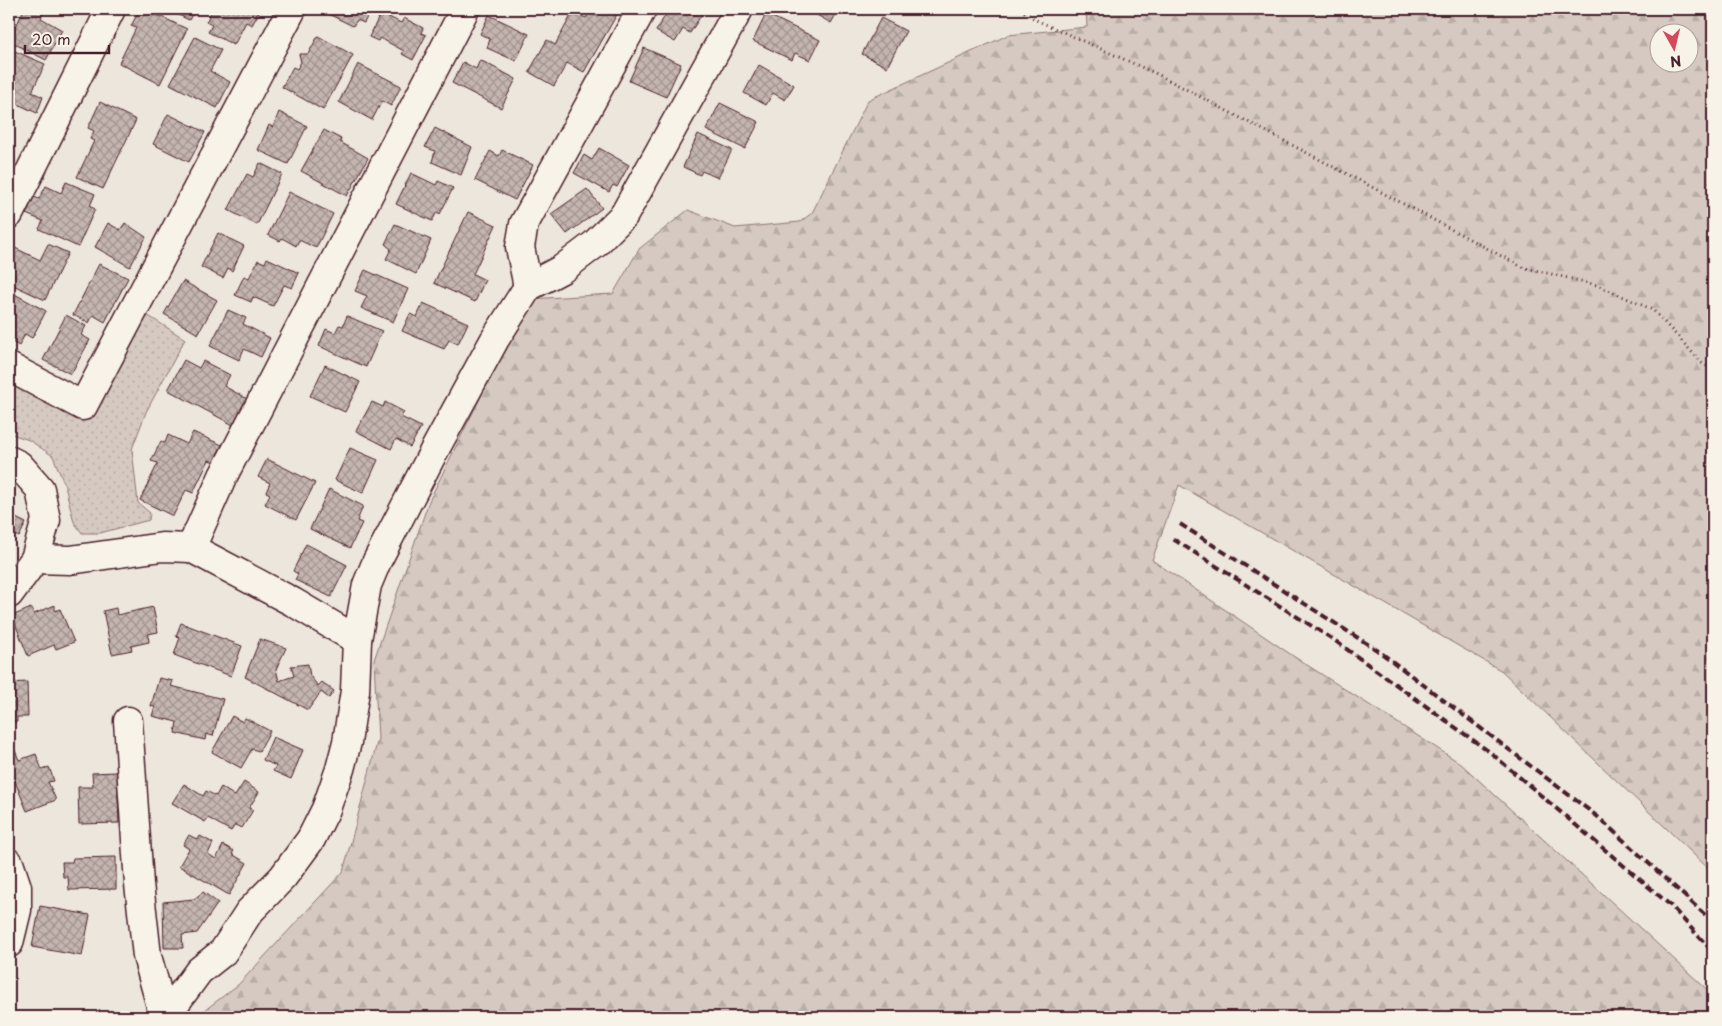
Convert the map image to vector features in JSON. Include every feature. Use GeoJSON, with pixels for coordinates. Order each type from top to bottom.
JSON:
{"type":"FeatureCollection","features":[{"type":"Feature","properties":{"kind":"street"},"geometry":{"type":"LineString","coordinates":[[9,214],[111,9]]}},
{"type":"Feature","properties":{"kind":"street"},"geometry":{"type":"LineString","coordinates":[[9,367],[83,406],[292,9]]}},
{"type":"Feature","properties":{"kind":"street"},"geometry":{"type":"LineString","coordinates":[[191,548],[224,476],[465,9]]}},
{"type":"Feature","properties":{"kind":"street"},"geometry":{"type":"LineString","coordinates":[[528,287],[520,247],[524,224],[642,9]]}},
{"type":"Feature","properties":{"kind":"street"},"geometry":{"type":"LineString","coordinates":[[164,1017],[199,972],[223,952],[249,912],[283,877],[311,839],[326,809],[347,742],[355,691],[357,640],[367,585],[377,560],[495,340],[528,287],[562,269],[595,244],[624,215],[739,9]]}},
{"type":"Feature","properties":{"kind":"street"},"geometry":{"type":"LineString","coordinates":[[9,460],[19,465],[40,488],[46,520],[35,559],[9,594]]}},
{"type":"Feature","properties":{"kind":"street"},"geometry":{"type":"LineString","coordinates":[[35,559],[70,560],[162,547],[191,548],[293,602],[357,640]]}},
{"type":"Feature","properties":{"kind":"street"},"geometry":{"type":"LineString","coordinates":[[128,721],[139,884],[147,956],[164,1017]]}},
{"type":"Feature","properties":{"kind":"street"},"geometry":{"type":"LineString","coordinates":[[9,863],[17,887],[18,902],[18,910],[9,943]]}},
{"type":"Feature","properties":{"kind":"path"},"geometry":{"type":"LineString","coordinates":[[1020,9],[1036,20],[1156,74],[1522,267],[1598,285],[1653,310],[1702,363],[1713,370]]}},
{"type":"Feature","properties":{"kind":"green space"},"geometry":{"type":"Polygon","coordinates":[[[1086,9],[1713,9],[1713,873],[1502,671],[1179,485],[1152,560],[1293,656],[1460,763],[1713,995],[1713,1017],[196,1017],[239,984],[343,872],[378,739],[374,660],[429,501],[529,299],[613,294],[639,249],[688,210],[735,228],[800,222],[812,213],[868,100],[1008,35],[1087,27],[1086,9]]]}},
{"type":"Feature","properties":{"kind":"green space"},"geometry":{"type":"Polygon","coordinates":[[[139,310],[185,339],[146,412],[132,449],[138,503],[150,513],[149,520],[100,533],[82,533],[74,522],[65,486],[53,456],[29,440],[9,433],[9,397],[15,384],[88,417],[139,310]]]}},
{"type":"Feature","properties":{"kind":"building"},"geometry":{"type":"Polygon","coordinates":[[[24,9],[34,9],[43,13],[41,18],[62,30],[46,60],[9,41],[24,9]]]}},
{"type":"Feature","properties":{"kind":"building"},"geometry":{"type":"Polygon","coordinates":[[[140,9],[145,9],[187,29],[160,84],[119,63],[136,28],[131,26],[140,9]]]}},
{"type":"Feature","properties":{"kind":"building"},"geometry":{"type":"Polygon","coordinates":[[[166,9],[195,9],[189,20],[166,9]]]}},
{"type":"Feature","properties":{"kind":"building"},"geometry":{"type":"Polygon","coordinates":[[[213,9],[261,9],[252,25],[246,22],[234,45],[208,32],[212,25],[206,22],[213,9]]]}},
{"type":"Feature","properties":{"kind":"building"},"geometry":{"type":"Polygon","coordinates":[[[321,9],[371,9],[364,23],[357,20],[353,26],[321,9]]]}},
{"type":"Feature","properties":{"kind":"building"},"geometry":{"type":"Polygon","coordinates":[[[525,9],[541,9],[538,14],[525,9]]]}},
{"type":"Feature","properties":{"kind":"building"},"geometry":{"type":"Polygon","coordinates":[[[591,9],[620,9],[584,72],[567,63],[554,86],[529,72],[547,40],[555,45],[573,12],[586,18],[591,9]]]}},
{"type":"Feature","properties":{"kind":"building"},"geometry":{"type":"Polygon","coordinates":[[[669,9],[705,9],[690,33],[683,29],[675,42],[656,31],[669,9]]]}},
{"type":"Feature","properties":{"kind":"building"},"geometry":{"type":"Polygon","coordinates":[[[806,9],[834,9],[838,11],[831,23],[806,9]]]}},
{"type":"Feature","properties":{"kind":"building"},"geometry":{"type":"Polygon","coordinates":[[[381,13],[401,23],[404,18],[423,28],[421,33],[426,35],[413,60],[402,54],[404,51],[380,38],[378,41],[369,37],[381,13]]]}},
{"type":"Feature","properties":{"kind":"building"},"geometry":{"type":"Polygon","coordinates":[[[766,14],[820,40],[810,60],[795,53],[792,60],[753,41],[766,14]]]}},
{"type":"Feature","properties":{"kind":"building"},"geometry":{"type":"Polygon","coordinates":[[[489,15],[529,34],[516,61],[487,48],[490,39],[480,34],[489,15]]]}},
{"type":"Feature","properties":{"kind":"building"},"geometry":{"type":"Polygon","coordinates":[[[881,18],[906,31],[887,67],[862,54],[881,18]]]}},
{"type":"Feature","properties":{"kind":"building"},"geometry":{"type":"Polygon","coordinates":[[[318,36],[353,55],[323,110],[282,87],[293,67],[297,69],[301,62],[299,54],[308,54],[318,36]]]}},
{"type":"Feature","properties":{"kind":"building"},"geometry":{"type":"Polygon","coordinates":[[[195,37],[221,50],[210,71],[230,82],[217,108],[170,84],[195,37]]]}},
{"type":"Feature","properties":{"kind":"building"},"geometry":{"type":"Polygon","coordinates":[[[644,48],[681,64],[666,97],[629,81],[644,48]]]}},
{"type":"Feature","properties":{"kind":"building"},"geometry":{"type":"Polygon","coordinates":[[[10,49],[45,64],[32,92],[43,97],[37,113],[9,100],[10,49]]]}},
{"type":"Feature","properties":{"kind":"building"},"geometry":{"type":"Polygon","coordinates":[[[480,60],[516,79],[501,108],[452,83],[463,62],[476,69],[480,60]]]}},
{"type":"Feature","properties":{"kind":"building"},"geometry":{"type":"Polygon","coordinates":[[[358,64],[401,86],[391,106],[382,101],[372,120],[339,102],[358,64]]]}},
{"type":"Feature","properties":{"kind":"building"},"geometry":{"type":"Polygon","coordinates":[[[759,65],[794,85],[785,100],[773,93],[766,105],[744,93],[759,65]]]}},
{"type":"Feature","properties":{"kind":"building"},"geometry":{"type":"Polygon","coordinates":[[[100,102],[136,120],[103,189],[77,177],[94,141],[90,139],[94,131],[88,128],[100,102]]]}},
{"type":"Feature","properties":{"kind":"building"},"geometry":{"type":"Polygon","coordinates":[[[720,103],[759,122],[745,149],[706,130],[720,103]]]}},
{"type":"Feature","properties":{"kind":"building"},"geometry":{"type":"Polygon","coordinates":[[[279,112],[307,126],[288,164],[258,150],[269,125],[273,127],[279,112]]]}},
{"type":"Feature","properties":{"kind":"building"},"geometry":{"type":"Polygon","coordinates":[[[168,114],[205,132],[189,162],[153,144],[168,114]]]}},
{"type":"Feature","properties":{"kind":"building"},"geometry":{"type":"Polygon","coordinates":[[[9,120],[15,123],[9,136],[9,120]]]}},
{"type":"Feature","properties":{"kind":"building"},"geometry":{"type":"Polygon","coordinates":[[[435,128],[472,147],[461,175],[432,162],[435,151],[425,147],[435,128]]]}},
{"type":"Feature","properties":{"kind":"building"},"geometry":{"type":"Polygon","coordinates":[[[324,130],[341,139],[340,142],[368,158],[347,196],[301,171],[324,130]]]}},
{"type":"Feature","properties":{"kind":"building"},"geometry":{"type":"Polygon","coordinates":[[[698,134],[732,150],[718,178],[702,171],[700,175],[683,167],[698,134]]]}},
{"type":"Feature","properties":{"kind":"building"},"geometry":{"type":"Polygon","coordinates":[[[599,148],[629,165],[617,187],[613,185],[609,192],[574,173],[584,155],[592,160],[599,148]]]}},
{"type":"Feature","properties":{"kind":"building"},"geometry":{"type":"Polygon","coordinates":[[[502,150],[533,165],[515,200],[475,180],[490,151],[499,156],[502,150]]]}},
{"type":"Feature","properties":{"kind":"building"},"geometry":{"type":"Polygon","coordinates":[[[260,163],[282,174],[257,225],[228,210],[247,174],[253,177],[260,163]]]}},
{"type":"Feature","properties":{"kind":"building"},"geometry":{"type":"Polygon","coordinates":[[[411,173],[436,185],[438,181],[453,188],[440,214],[437,212],[432,221],[396,204],[411,173]]]}},
{"type":"Feature","properties":{"kind":"building"},"geometry":{"type":"Polygon","coordinates":[[[66,182],[95,194],[90,206],[95,209],[78,247],[39,229],[43,221],[26,214],[34,197],[39,199],[46,186],[61,193],[66,182]]]}},
{"type":"Feature","properties":{"kind":"building"},"geometry":{"type":"Polygon","coordinates":[[[587,189],[602,208],[567,234],[551,214],[587,189]]]}},
{"type":"Feature","properties":{"kind":"building"},"geometry":{"type":"Polygon","coordinates":[[[289,192],[333,214],[316,248],[299,240],[296,246],[282,238],[280,241],[268,235],[289,192]]]}},
{"type":"Feature","properties":{"kind":"building"},"geometry":{"type":"Polygon","coordinates":[[[468,212],[496,225],[473,274],[485,280],[475,302],[434,283],[468,212]]]}},
{"type":"Feature","properties":{"kind":"building"},"geometry":{"type":"Polygon","coordinates":[[[108,223],[120,230],[125,223],[146,237],[130,267],[95,247],[108,223]]]}},
{"type":"Feature","properties":{"kind":"building"},"geometry":{"type":"Polygon","coordinates":[[[395,224],[431,240],[416,274],[386,259],[391,249],[385,244],[395,224]]]}},
{"type":"Feature","properties":{"kind":"building"},"geometry":{"type":"Polygon","coordinates":[[[218,233],[244,246],[232,271],[228,268],[223,278],[201,267],[218,233]]]}},
{"type":"Feature","properties":{"kind":"building"},"geometry":{"type":"Polygon","coordinates":[[[48,244],[68,253],[45,300],[9,283],[13,275],[9,272],[9,256],[13,247],[40,260],[48,244]]]}},
{"type":"Feature","properties":{"kind":"building"},"geometry":{"type":"Polygon","coordinates":[[[267,258],[299,273],[292,288],[284,285],[273,306],[253,297],[251,302],[235,295],[244,276],[249,278],[258,260],[265,263],[267,258]]]}},
{"type":"Feature","properties":{"kind":"building"},"geometry":{"type":"Polygon","coordinates":[[[99,264],[128,278],[105,322],[93,315],[89,323],[73,315],[99,264]]]}},
{"type":"Feature","properties":{"kind":"building"},"geometry":{"type":"Polygon","coordinates":[[[365,270],[408,289],[393,322],[361,308],[367,296],[355,291],[365,270]]]}},
{"type":"Feature","properties":{"kind":"building"},"geometry":{"type":"Polygon","coordinates":[[[183,281],[217,300],[198,334],[164,314],[183,281]]]}},
{"type":"Feature","properties":{"kind":"building"},"geometry":{"type":"Polygon","coordinates":[[[9,291],[46,311],[32,338],[25,334],[19,346],[9,340],[9,291]]]}},
{"type":"Feature","properties":{"kind":"building"},"geometry":{"type":"Polygon","coordinates":[[[423,303],[468,323],[458,344],[449,340],[444,349],[402,331],[410,314],[417,317],[423,303]]]}},
{"type":"Feature","properties":{"kind":"building"},"geometry":{"type":"Polygon","coordinates":[[[228,310],[246,318],[243,324],[270,338],[261,357],[244,349],[239,360],[210,346],[228,310]]]}},
{"type":"Feature","properties":{"kind":"building"},"geometry":{"type":"Polygon","coordinates":[[[66,315],[86,326],[81,335],[90,340],[71,374],[43,360],[66,315]]]}},
{"type":"Feature","properties":{"kind":"building"},"geometry":{"type":"Polygon","coordinates":[[[347,316],[382,331],[366,367],[319,346],[326,329],[335,333],[339,325],[343,326],[347,316]]]}},
{"type":"Feature","properties":{"kind":"building"},"geometry":{"type":"Polygon","coordinates":[[[184,360],[199,368],[203,361],[230,375],[224,386],[249,400],[235,426],[168,390],[184,360]]]}},
{"type":"Feature","properties":{"kind":"building"},"geometry":{"type":"Polygon","coordinates":[[[325,365],[360,382],[345,412],[310,396],[325,365]]]}},
{"type":"Feature","properties":{"kind":"building"},"geometry":{"type":"Polygon","coordinates":[[[372,402],[383,407],[385,402],[404,412],[401,417],[421,427],[410,447],[396,439],[391,449],[356,431],[372,402]]]}},
{"type":"Feature","properties":{"kind":"building"},"geometry":{"type":"Polygon","coordinates":[[[193,432],[222,445],[214,462],[209,460],[193,493],[186,490],[173,516],[140,500],[158,463],[151,461],[161,441],[165,443],[168,435],[187,444],[193,432]]]}},
{"type":"Feature","properties":{"kind":"building"},"geometry":{"type":"Polygon","coordinates":[[[350,448],[378,460],[363,493],[335,480],[350,448]]]}},
{"type":"Feature","properties":{"kind":"building"},"geometry":{"type":"Polygon","coordinates":[[[267,459],[315,483],[296,520],[265,504],[270,494],[266,492],[270,483],[258,477],[267,459]]]}},
{"type":"Feature","properties":{"kind":"building"},"geometry":{"type":"Polygon","coordinates":[[[329,489],[363,506],[357,521],[362,523],[350,548],[310,529],[329,489]]]}},
{"type":"Feature","properties":{"kind":"building"},"geometry":{"type":"Polygon","coordinates":[[[9,507],[13,510],[10,515],[26,523],[19,537],[9,532],[9,507]]]}},
{"type":"Feature","properties":{"kind":"building"},"geometry":{"type":"Polygon","coordinates":[[[306,544],[347,565],[331,597],[295,580],[298,574],[293,571],[306,544]]]}},
{"type":"Feature","properties":{"kind":"building"},"geometry":{"type":"Polygon","coordinates":[[[55,605],[55,611],[60,609],[74,642],[56,649],[54,645],[28,656],[12,616],[31,608],[34,614],[55,605]]]}},
{"type":"Feature","properties":{"kind":"building"},"geometry":{"type":"Polygon","coordinates":[[[153,607],[158,632],[148,634],[149,642],[131,646],[132,650],[112,654],[103,611],[116,608],[117,615],[153,607]]]}},
{"type":"Feature","properties":{"kind":"building"},"geometry":{"type":"Polygon","coordinates":[[[181,623],[242,646],[231,676],[174,655],[180,637],[176,636],[181,623]]]}},
{"type":"Feature","properties":{"kind":"building"},"geometry":{"type":"Polygon","coordinates":[[[260,639],[286,648],[276,669],[279,681],[294,676],[291,666],[308,664],[310,676],[318,686],[322,682],[334,691],[329,698],[321,692],[308,710],[245,677],[260,639]]]}},
{"type":"Feature","properties":{"kind":"building"},"geometry":{"type":"Polygon","coordinates":[[[159,678],[173,681],[171,686],[223,699],[213,736],[206,734],[205,740],[175,733],[177,722],[152,716],[155,707],[151,706],[159,678]]]}},
{"type":"Feature","properties":{"kind":"building"},"geometry":{"type":"Polygon","coordinates":[[[27,682],[28,717],[17,717],[17,722],[9,722],[9,683],[27,682]]]}},
{"type":"Feature","properties":{"kind":"building"},"geometry":{"type":"Polygon","coordinates":[[[232,716],[243,722],[245,718],[270,731],[259,751],[252,749],[241,768],[212,752],[232,716]]]}},
{"type":"Feature","properties":{"kind":"building"},"geometry":{"type":"Polygon","coordinates":[[[273,737],[303,750],[291,779],[273,771],[276,766],[263,760],[273,737]]]}},
{"type":"Feature","properties":{"kind":"building"},"geometry":{"type":"Polygon","coordinates":[[[14,748],[19,760],[36,754],[42,770],[49,767],[54,781],[48,782],[56,800],[27,811],[9,767],[9,750],[14,748]]]}},
{"type":"Feature","properties":{"kind":"building"},"geometry":{"type":"Polygon","coordinates":[[[117,772],[119,823],[79,824],[78,787],[93,787],[92,773],[117,772]]]}},
{"type":"Feature","properties":{"kind":"building"},"geometry":{"type":"Polygon","coordinates":[[[244,782],[259,792],[249,808],[253,810],[242,828],[235,825],[231,831],[208,818],[205,822],[172,803],[184,784],[203,796],[206,791],[216,796],[221,787],[235,796],[244,782]]]}},
{"type":"Feature","properties":{"kind":"building"},"geometry":{"type":"Polygon","coordinates":[[[189,835],[198,840],[200,836],[213,843],[208,854],[216,859],[223,845],[234,851],[232,854],[247,863],[229,895],[179,866],[189,849],[183,845],[189,835]]]}},
{"type":"Feature","properties":{"kind":"building"},"geometry":{"type":"Polygon","coordinates":[[[116,857],[116,889],[69,890],[68,877],[63,877],[62,862],[72,862],[73,858],[116,857]]]}},
{"type":"Feature","properties":{"kind":"building"},"geometry":{"type":"Polygon","coordinates":[[[203,892],[218,903],[197,933],[182,935],[183,948],[164,948],[163,902],[194,899],[203,892]]]}},
{"type":"Feature","properties":{"kind":"building"},"geometry":{"type":"Polygon","coordinates":[[[40,906],[90,915],[82,956],[32,947],[40,906]]]}},
{"type":"Feature","properties":{"kind":"railway"},"geometry":{"type":"LineString","coordinates":[[1180,524],[1380,652],[1598,817],[1713,922]]}},
{"type":"Feature","properties":{"kind":"railway"},"geometry":{"type":"LineString","coordinates":[[1173,539],[1334,640],[1491,753],[1670,905],[1713,952]]}}]}
